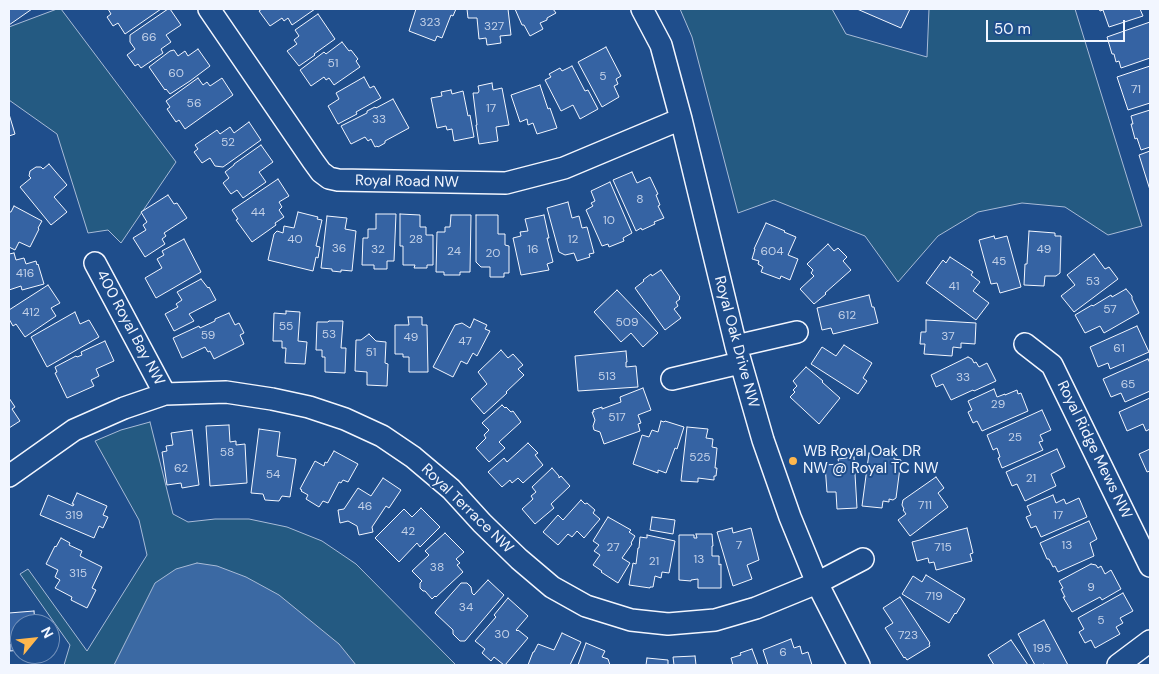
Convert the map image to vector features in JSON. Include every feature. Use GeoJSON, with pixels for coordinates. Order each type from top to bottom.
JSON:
{"type":"FeatureCollection","features":[{"type":"Feature","properties":{"kind":"street","name":"Royal Road NW"},"geometry":{"type":"LineString","coordinates":[[209,9],[313,162],[329,178],[338,180],[506,183],[564,168],[682,119]]}},
{"type":"Feature","properties":{"kind":"street","name":"Royal Oak Drive NW"},"geometry":{"type":"LineString","coordinates":[[642,9],[661,45],[682,119],[738,354],[769,457],[790,517],[817,583],[859,665]]}},
{"type":"Feature","properties":{"kind":"street","name":"400 Royal Bay NW"},"geometry":{"type":"LineString","coordinates":[[95,262],[165,394]]}},
{"type":"Feature","properties":{"kind":"street"},"geometry":{"type":"LineString","coordinates":[[672,380],[797,332]]}},
{"type":"Feature","properties":{"kind":"street","name":"Royal Ridge Mews NW"},"geometry":{"type":"LineString","coordinates":[[1026,344],[1052,365],[1150,566]]}},
{"type":"Feature","properties":{"kind":"street","name":"Royal Terrace NW"},"geometry":{"type":"LineString","coordinates":[[9,476],[74,430],[124,408],[165,394],[226,392],[309,407],[345,419],[382,436],[413,457],[451,490],[482,524],[552,587],[586,606],[631,620],[668,624],[715,620],[756,608],[817,583],[863,558]]}},
{"type":"Feature","properties":{"kind":"street"},"geometry":{"type":"LineString","coordinates":[[1118,665],[1150,641]]}},
{"type":"Feature","properties":{"kind":"shaded area"},"geometry":{"type":"Polygon","coordinates":[[[61,9],[176,162],[121,243],[108,230],[88,233],[57,134],[9,100],[9,27],[61,9]]]}},
{"type":"Feature","properties":{"kind":"shaded area"},"geometry":{"type":"Polygon","coordinates":[[[680,9],[832,9],[846,34],[927,57],[929,9],[1075,9],[1142,226],[1108,235],[1065,207],[1022,203],[978,212],[938,236],[898,282],[865,236],[774,200],[738,213],[692,37],[680,9]]]}},
{"type":"Feature","properties":{"kind":"shaded area"},"geometry":{"type":"Polygon","coordinates":[[[150,422],[173,514],[188,522],[215,519],[249,519],[287,527],[322,541],[356,564],[456,665],[64,665],[70,645],[60,631],[60,614],[48,614],[20,574],[28,569],[87,651],[147,555],[139,520],[95,441],[121,430],[150,422]]]}},
{"type":"Feature","properties":{"kind":"shaded area"},"geometry":{"type":"Polygon","coordinates":[[[197,563],[217,566],[246,577],[279,595],[339,644],[356,665],[114,665],[155,583],[176,569],[197,563]]]}},
{"type":"Feature","properties":{"kind":"building"},"geometry":{"type":"Polygon","coordinates":[[[9,9],[32,9],[9,25],[9,9]]]}},
{"type":"Feature","properties":{"kind":"building"},"geometry":{"type":"Polygon","coordinates":[[[108,9],[161,9],[125,34],[118,23],[113,26],[107,17],[111,14],[108,9]]]}},
{"type":"Feature","properties":{"kind":"building"},"geometry":{"type":"Polygon","coordinates":[[[170,9],[181,25],[166,35],[171,42],[161,49],[163,53],[141,68],[138,64],[135,66],[127,55],[135,49],[130,42],[130,35],[170,9]]]}},
{"type":"Feature","properties":{"kind":"building"},"geometry":{"type":"Polygon","coordinates":[[[262,9],[315,9],[292,25],[288,18],[284,21],[282,18],[270,26],[259,11],[262,9]]]}},
{"type":"Feature","properties":{"kind":"building"},"geometry":{"type":"Polygon","coordinates":[[[416,9],[456,9],[453,16],[451,15],[442,38],[437,36],[435,41],[409,31],[416,9]]]}},
{"type":"Feature","properties":{"kind":"building"},"geometry":{"type":"Polygon","coordinates":[[[467,9],[508,9],[511,35],[500,36],[501,43],[487,45],[486,38],[479,39],[477,18],[468,18],[467,9]]]}},
{"type":"Feature","properties":{"kind":"building"},"geometry":{"type":"Polygon","coordinates":[[[515,9],[553,9],[556,13],[540,23],[543,29],[530,36],[524,25],[522,25],[515,9]]]}},
{"type":"Feature","properties":{"kind":"building"},"geometry":{"type":"Polygon","coordinates":[[[857,9],[910,9],[901,28],[857,9]]]}},
{"type":"Feature","properties":{"kind":"building"},"geometry":{"type":"Polygon","coordinates":[[[1099,9],[1140,9],[1143,16],[1109,27],[1103,10],[1100,11],[1099,9]]]}},
{"type":"Feature","properties":{"kind":"building"},"geometry":{"type":"Polygon","coordinates":[[[318,14],[335,39],[299,66],[287,51],[297,44],[294,40],[299,36],[295,30],[318,14]]]}},
{"type":"Feature","properties":{"kind":"building"},"geometry":{"type":"Polygon","coordinates":[[[1150,22],[1150,58],[1121,68],[1119,61],[1116,62],[1114,54],[1112,54],[1107,37],[1150,22]]]}},
{"type":"Feature","properties":{"kind":"building"},"geometry":{"type":"Polygon","coordinates":[[[342,42],[358,59],[356,61],[360,67],[334,85],[329,78],[326,80],[324,77],[311,86],[300,70],[324,52],[326,54],[342,42]]]}},
{"type":"Feature","properties":{"kind":"building"},"geometry":{"type":"Polygon","coordinates":[[[606,47],[621,76],[616,79],[618,84],[614,86],[619,97],[602,107],[578,62],[606,47]]]}},
{"type":"Feature","properties":{"kind":"building"},"geometry":{"type":"Polygon","coordinates":[[[198,49],[210,66],[170,94],[149,67],[170,51],[174,50],[178,56],[185,51],[188,56],[198,49]]]}},
{"type":"Feature","properties":{"kind":"building"},"geometry":{"type":"Polygon","coordinates":[[[572,66],[585,91],[588,90],[598,109],[580,119],[573,105],[561,111],[545,80],[551,77],[549,74],[560,68],[562,71],[572,66]]]}},
{"type":"Feature","properties":{"kind":"building"},"geometry":{"type":"Polygon","coordinates":[[[1150,66],[1150,103],[1128,110],[1117,77],[1150,66]]]}},
{"type":"Feature","properties":{"kind":"building"},"geometry":{"type":"Polygon","coordinates":[[[364,77],[370,88],[374,86],[381,98],[338,124],[328,106],[339,99],[336,93],[364,77]]]}},
{"type":"Feature","properties":{"kind":"building"},"geometry":{"type":"Polygon","coordinates":[[[198,78],[203,85],[207,82],[210,86],[222,78],[233,95],[185,129],[179,120],[176,122],[167,109],[170,107],[166,101],[198,78]]]}},
{"type":"Feature","properties":{"kind":"building"},"geometry":{"type":"Polygon","coordinates":[[[492,83],[493,90],[502,88],[509,125],[496,127],[498,141],[479,144],[473,93],[478,93],[478,86],[492,83]]]}},
{"type":"Feature","properties":{"kind":"building"},"geometry":{"type":"Polygon","coordinates":[[[540,85],[557,128],[537,134],[533,123],[528,125],[527,119],[520,122],[511,95],[540,85]]]}},
{"type":"Feature","properties":{"kind":"building"},"geometry":{"type":"Polygon","coordinates":[[[451,90],[452,94],[463,91],[474,137],[454,141],[452,129],[447,130],[446,126],[437,128],[431,98],[442,96],[441,92],[451,90]]]}},
{"type":"Feature","properties":{"kind":"building"},"geometry":{"type":"Polygon","coordinates":[[[393,99],[409,128],[378,147],[375,147],[371,139],[368,141],[365,137],[351,144],[341,126],[393,99]]]}},
{"type":"Feature","properties":{"kind":"building"},"geometry":{"type":"Polygon","coordinates":[[[1150,110],[1150,147],[1141,150],[1137,138],[1135,139],[1131,116],[1150,110]]]}},
{"type":"Feature","properties":{"kind":"building"},"geometry":{"type":"Polygon","coordinates":[[[9,114],[15,134],[9,136],[9,114]]]}},
{"type":"Feature","properties":{"kind":"building"},"geometry":{"type":"Polygon","coordinates":[[[249,122],[261,140],[223,167],[215,166],[210,158],[202,163],[194,152],[198,149],[195,145],[217,130],[220,134],[230,127],[234,133],[249,122]]]}},
{"type":"Feature","properties":{"kind":"building"},"geometry":{"type":"Polygon","coordinates":[[[261,145],[273,162],[259,172],[266,182],[243,198],[237,190],[231,194],[223,183],[229,178],[225,172],[261,145]]]}},
{"type":"Feature","properties":{"kind":"building"},"geometry":{"type":"Polygon","coordinates":[[[1150,151],[1150,190],[1139,155],[1150,151]]]}},
{"type":"Feature","properties":{"kind":"building"},"geometry":{"type":"Polygon","coordinates":[[[49,164],[67,185],[54,197],[67,212],[51,225],[20,187],[31,178],[29,176],[30,171],[36,167],[43,169],[49,164]]]}},
{"type":"Feature","properties":{"kind":"building"},"geometry":{"type":"Polygon","coordinates":[[[632,172],[637,183],[650,177],[658,194],[656,195],[660,205],[658,206],[664,218],[654,222],[655,224],[636,231],[613,180],[632,172]]]}},
{"type":"Feature","properties":{"kind":"building"},"geometry":{"type":"Polygon","coordinates":[[[278,179],[289,196],[279,202],[282,207],[279,210],[284,217],[252,242],[236,220],[238,219],[232,210],[278,179]]]}},
{"type":"Feature","properties":{"kind":"building"},"geometry":{"type":"Polygon","coordinates":[[[610,182],[632,233],[623,238],[624,241],[609,247],[608,244],[602,246],[586,210],[593,206],[591,203],[595,201],[591,191],[610,182]]]}},
{"type":"Feature","properties":{"kind":"building"},"geometry":{"type":"Polygon","coordinates":[[[168,195],[174,204],[177,203],[187,218],[164,233],[166,236],[162,239],[165,244],[145,257],[133,238],[146,230],[143,225],[147,222],[141,212],[168,195]]]}},
{"type":"Feature","properties":{"kind":"building"},"geometry":{"type":"Polygon","coordinates":[[[568,202],[572,218],[579,216],[582,228],[587,227],[594,253],[589,254],[590,257],[577,261],[574,253],[565,255],[559,252],[547,208],[568,202]]]}},
{"type":"Feature","properties":{"kind":"building"},"geometry":{"type":"Polygon","coordinates":[[[14,206],[42,221],[30,247],[19,242],[15,250],[9,247],[9,212],[11,212],[14,206]]]}},
{"type":"Feature","properties":{"kind":"building"},"geometry":{"type":"Polygon","coordinates":[[[298,212],[318,217],[317,219],[322,220],[316,246],[320,247],[313,271],[268,260],[274,234],[277,231],[283,233],[284,226],[294,228],[298,212]]]}},
{"type":"Feature","properties":{"kind":"building"},"geometry":{"type":"Polygon","coordinates":[[[376,214],[396,214],[394,261],[387,261],[387,269],[374,269],[374,265],[362,265],[363,238],[368,238],[368,229],[376,229],[376,214]]]}},
{"type":"Feature","properties":{"kind":"building"},"geometry":{"type":"Polygon","coordinates":[[[400,214],[420,215],[420,227],[426,227],[426,235],[433,235],[433,265],[427,265],[427,268],[414,268],[415,265],[403,265],[403,246],[400,246],[400,214]]]}},
{"type":"Feature","properties":{"kind":"building"},"geometry":{"type":"Polygon","coordinates":[[[451,215],[471,215],[470,272],[460,272],[460,275],[444,275],[444,272],[436,272],[437,232],[445,232],[445,227],[450,227],[451,215]]]}},
{"type":"Feature","properties":{"kind":"building"},"geometry":{"type":"Polygon","coordinates":[[[476,215],[498,215],[498,234],[505,234],[505,245],[509,246],[509,273],[504,273],[504,277],[490,277],[490,267],[481,267],[476,262],[476,215]]]}},
{"type":"Feature","properties":{"kind":"building"},"geometry":{"type":"Polygon","coordinates":[[[544,215],[553,262],[547,264],[549,270],[521,275],[513,238],[521,236],[520,232],[528,231],[525,219],[544,215]]]}},
{"type":"Feature","properties":{"kind":"building"},"geometry":{"type":"Polygon","coordinates":[[[327,216],[347,218],[345,229],[356,231],[352,271],[341,270],[341,272],[321,268],[327,216]]]}},
{"type":"Feature","properties":{"kind":"building"},"geometry":{"type":"Polygon","coordinates":[[[766,223],[796,237],[788,255],[798,259],[790,280],[781,276],[780,279],[761,272],[763,267],[758,264],[759,261],[752,259],[754,249],[766,223]]]}},
{"type":"Feature","properties":{"kind":"building"},"geometry":{"type":"Polygon","coordinates":[[[1029,231],[1055,233],[1055,236],[1061,236],[1060,273],[1056,276],[1045,276],[1044,286],[1024,285],[1029,231]]]}},
{"type":"Feature","properties":{"kind":"building"},"geometry":{"type":"Polygon","coordinates":[[[994,236],[995,239],[1007,236],[1021,287],[1000,293],[997,283],[991,284],[979,240],[994,236]]]}},
{"type":"Feature","properties":{"kind":"building"},"geometry":{"type":"Polygon","coordinates":[[[184,239],[201,272],[156,298],[145,278],[162,268],[157,259],[164,255],[162,251],[184,239]]]}},
{"type":"Feature","properties":{"kind":"building"},"geometry":{"type":"Polygon","coordinates":[[[828,244],[834,251],[838,248],[847,257],[843,261],[851,270],[814,304],[800,289],[814,276],[811,273],[813,270],[807,264],[828,244]]]}},
{"type":"Feature","properties":{"kind":"building"},"geometry":{"type":"Polygon","coordinates":[[[14,253],[16,260],[24,258],[26,264],[36,261],[44,284],[22,290],[21,286],[9,290],[9,254],[14,253]]]}},
{"type":"Feature","properties":{"kind":"building"},"geometry":{"type":"Polygon","coordinates":[[[1094,254],[1105,269],[1109,267],[1118,279],[1074,312],[1061,296],[1075,285],[1067,275],[1094,254]]]}},
{"type":"Feature","properties":{"kind":"building"},"geometry":{"type":"Polygon","coordinates":[[[950,257],[973,272],[971,275],[980,282],[973,291],[989,303],[976,320],[926,283],[943,260],[946,263],[950,257]]]}},
{"type":"Feature","properties":{"kind":"building"},"geometry":{"type":"Polygon","coordinates":[[[661,270],[680,297],[676,302],[678,306],[674,309],[681,318],[665,330],[635,288],[651,274],[652,276],[661,270]]]}},
{"type":"Feature","properties":{"kind":"building"},"geometry":{"type":"Polygon","coordinates":[[[201,279],[209,287],[216,300],[189,314],[194,321],[174,331],[165,314],[178,307],[176,304],[182,300],[177,292],[201,279]]]}},
{"type":"Feature","properties":{"kind":"building"},"geometry":{"type":"Polygon","coordinates":[[[48,285],[60,303],[51,308],[56,316],[25,337],[16,324],[13,326],[9,319],[9,310],[48,285]]]}},
{"type":"Feature","properties":{"kind":"building"},"geometry":{"type":"Polygon","coordinates":[[[1126,289],[1132,296],[1139,313],[1104,333],[1100,326],[1085,333],[1075,315],[1126,289]]]}},
{"type":"Feature","properties":{"kind":"building"},"geometry":{"type":"Polygon","coordinates":[[[617,290],[658,333],[643,347],[631,333],[621,342],[594,312],[617,290]]]}},
{"type":"Feature","properties":{"kind":"building"},"geometry":{"type":"Polygon","coordinates":[[[869,295],[878,323],[833,334],[831,328],[822,330],[817,308],[869,295]]]}},
{"type":"Feature","properties":{"kind":"building"},"geometry":{"type":"Polygon","coordinates":[[[286,311],[300,312],[298,341],[307,342],[305,364],[285,363],[286,348],[282,348],[282,341],[273,341],[274,313],[286,314],[286,311]]]}},
{"type":"Feature","properties":{"kind":"building"},"geometry":{"type":"Polygon","coordinates":[[[75,312],[80,324],[89,320],[99,337],[47,367],[31,337],[75,312]]]}},
{"type":"Feature","properties":{"kind":"building"},"geometry":{"type":"Polygon","coordinates":[[[229,313],[235,325],[239,323],[244,333],[240,335],[244,344],[214,359],[210,351],[208,352],[205,347],[182,358],[173,338],[199,326],[200,328],[229,313]]]}},
{"type":"Feature","properties":{"kind":"building"},"geometry":{"type":"Polygon","coordinates":[[[408,317],[422,317],[422,325],[427,325],[428,372],[409,372],[409,357],[403,357],[403,354],[395,354],[395,325],[409,325],[408,317]]]}},
{"type":"Feature","properties":{"kind":"building"},"geometry":{"type":"Polygon","coordinates":[[[474,319],[487,325],[485,329],[490,331],[477,356],[473,353],[467,364],[461,361],[453,377],[433,367],[455,325],[462,323],[470,328],[474,319]]]}},
{"type":"Feature","properties":{"kind":"building"},"geometry":{"type":"Polygon","coordinates":[[[926,320],[976,323],[975,344],[961,343],[961,348],[953,347],[952,356],[924,354],[925,344],[920,344],[921,332],[926,332],[926,320]]]}},
{"type":"Feature","properties":{"kind":"building"},"geometry":{"type":"Polygon","coordinates":[[[343,321],[341,348],[346,348],[345,373],[325,372],[325,357],[322,357],[322,350],[316,350],[317,322],[343,321]]]}},
{"type":"Feature","properties":{"kind":"building"},"geometry":{"type":"Polygon","coordinates":[[[1137,326],[1149,352],[1110,369],[1108,363],[1098,367],[1090,347],[1137,326]]]}},
{"type":"Feature","properties":{"kind":"building"},"geometry":{"type":"Polygon","coordinates":[[[369,334],[376,341],[386,342],[387,386],[367,385],[367,372],[355,371],[356,340],[361,340],[369,334]]]}},
{"type":"Feature","properties":{"kind":"building"},"geometry":{"type":"Polygon","coordinates":[[[105,341],[114,361],[96,369],[99,376],[91,380],[94,386],[67,398],[55,373],[57,372],[55,367],[76,356],[82,355],[81,352],[105,341]]]}},
{"type":"Feature","properties":{"kind":"building"},"geometry":{"type":"Polygon","coordinates":[[[844,345],[872,363],[863,378],[867,381],[858,394],[811,364],[822,347],[836,356],[844,345]]]}},
{"type":"Feature","properties":{"kind":"building"},"geometry":{"type":"Polygon","coordinates":[[[501,350],[508,358],[513,354],[523,365],[518,369],[524,375],[484,414],[471,399],[487,384],[478,372],[501,350]]]}},
{"type":"Feature","properties":{"kind":"building"},"geometry":{"type":"Polygon","coordinates":[[[626,351],[626,367],[636,366],[638,387],[578,391],[575,356],[626,351]]]}},
{"type":"Feature","properties":{"kind":"building"},"geometry":{"type":"Polygon","coordinates":[[[968,357],[974,363],[976,362],[979,367],[987,363],[996,381],[951,400],[943,384],[936,387],[931,375],[968,357]]]}},
{"type":"Feature","properties":{"kind":"building"},"geometry":{"type":"Polygon","coordinates":[[[1148,359],[1150,363],[1150,391],[1125,402],[1121,393],[1111,397],[1103,379],[1148,359]]]}},
{"type":"Feature","properties":{"kind":"building"},"geometry":{"type":"Polygon","coordinates":[[[806,367],[840,398],[819,424],[790,397],[795,392],[793,390],[797,386],[793,381],[806,367]]]}},
{"type":"Feature","properties":{"kind":"building"},"geometry":{"type":"Polygon","coordinates":[[[643,388],[651,410],[638,415],[641,423],[638,424],[640,431],[604,444],[600,432],[594,430],[593,410],[602,407],[602,409],[621,402],[620,397],[643,388]]]}},
{"type":"Feature","properties":{"kind":"building"},"geometry":{"type":"Polygon","coordinates":[[[994,389],[997,397],[1017,390],[1018,394],[1021,393],[1028,411],[982,431],[977,421],[973,423],[968,412],[972,410],[968,401],[994,389]]]}},
{"type":"Feature","properties":{"kind":"building"},"geometry":{"type":"Polygon","coordinates":[[[9,398],[15,407],[12,409],[20,421],[9,428],[9,398]]]}},
{"type":"Feature","properties":{"kind":"building"},"geometry":{"type":"Polygon","coordinates":[[[1150,398],[1150,429],[1146,431],[1143,424],[1127,431],[1119,412],[1150,398]]]}},
{"type":"Feature","properties":{"kind":"building"},"geometry":{"type":"Polygon","coordinates":[[[502,405],[511,412],[513,411],[521,422],[499,442],[505,448],[489,462],[476,448],[486,438],[484,435],[489,430],[482,423],[502,405]]]}},
{"type":"Feature","properties":{"kind":"building"},"geometry":{"type":"Polygon","coordinates":[[[1042,410],[1051,430],[1040,435],[1043,441],[1039,442],[1043,450],[1002,468],[997,448],[993,450],[987,435],[1042,410]]]}},
{"type":"Feature","properties":{"kind":"building"},"geometry":{"type":"Polygon","coordinates":[[[661,421],[684,427],[666,473],[658,470],[658,473],[633,464],[642,435],[649,437],[652,430],[658,432],[661,421]]]}},
{"type":"Feature","properties":{"kind":"building"},"geometry":{"type":"Polygon","coordinates":[[[229,425],[230,442],[236,441],[236,445],[245,444],[247,483],[210,486],[206,426],[229,425]]]}},
{"type":"Feature","properties":{"kind":"building"},"geometry":{"type":"Polygon","coordinates":[[[687,427],[708,429],[706,438],[713,439],[712,447],[717,448],[715,468],[717,468],[714,480],[698,478],[698,482],[681,481],[687,427]]]}},
{"type":"Feature","properties":{"kind":"building"},"geometry":{"type":"Polygon","coordinates":[[[259,429],[280,432],[277,456],[296,459],[290,497],[282,496],[279,501],[265,500],[263,494],[251,493],[259,429]]]}},
{"type":"Feature","properties":{"kind":"building"},"geometry":{"type":"Polygon","coordinates":[[[192,430],[199,485],[182,488],[181,483],[167,485],[162,452],[167,451],[166,446],[173,445],[171,433],[192,430]]]}},
{"type":"Feature","properties":{"kind":"building"},"geometry":{"type":"Polygon","coordinates":[[[528,443],[538,453],[535,455],[543,465],[523,483],[518,478],[512,483],[510,480],[502,487],[488,472],[504,458],[507,462],[528,443]]]}},
{"type":"Feature","properties":{"kind":"building"},"geometry":{"type":"Polygon","coordinates":[[[1057,449],[1065,467],[1051,474],[1056,486],[1025,501],[1017,484],[1012,486],[1006,472],[1057,449]]]}},
{"type":"Feature","properties":{"kind":"building"},"geometry":{"type":"Polygon","coordinates":[[[1150,449],[1150,471],[1147,472],[1139,454],[1150,449]]]}},
{"type":"Feature","properties":{"kind":"building"},"geometry":{"type":"Polygon","coordinates":[[[334,451],[358,464],[348,482],[343,480],[341,483],[339,482],[328,503],[323,501],[319,507],[306,499],[308,495],[300,489],[315,461],[324,466],[334,451]]]}},
{"type":"Feature","properties":{"kind":"building"},"geometry":{"type":"Polygon","coordinates":[[[869,453],[901,460],[896,498],[893,500],[889,499],[889,502],[883,501],[882,508],[862,506],[869,453]]]}},
{"type":"Feature","properties":{"kind":"building"},"geometry":{"type":"Polygon","coordinates":[[[854,457],[857,508],[837,509],[836,492],[827,492],[825,465],[839,464],[838,459],[854,457]]]}},
{"type":"Feature","properties":{"kind":"building"},"geometry":{"type":"Polygon","coordinates":[[[552,468],[559,478],[561,476],[570,486],[551,504],[554,508],[535,524],[522,509],[533,499],[531,496],[536,492],[532,487],[552,468]]]}},
{"type":"Feature","properties":{"kind":"building"},"geometry":{"type":"Polygon","coordinates":[[[936,477],[944,488],[938,493],[948,507],[910,536],[898,520],[906,514],[903,510],[903,500],[936,477]]]}},
{"type":"Feature","properties":{"kind":"building"},"geometry":{"type":"Polygon","coordinates":[[[383,478],[401,490],[389,508],[386,506],[372,527],[373,532],[359,535],[357,526],[348,521],[340,523],[338,510],[344,509],[358,488],[371,496],[383,478]]]}},
{"type":"Feature","properties":{"kind":"building"},"geometry":{"type":"Polygon","coordinates":[[[77,493],[107,506],[103,515],[108,517],[103,528],[99,526],[94,538],[40,515],[48,495],[73,506],[74,504],[72,504],[77,493]]]}},
{"type":"Feature","properties":{"kind":"building"},"geometry":{"type":"Polygon","coordinates":[[[1053,495],[1056,503],[1064,499],[1066,504],[1079,498],[1087,517],[1041,537],[1036,526],[1031,528],[1026,517],[1031,515],[1027,506],[1053,495]]]}},
{"type":"Feature","properties":{"kind":"building"},"geometry":{"type":"Polygon","coordinates":[[[581,500],[595,510],[593,513],[600,519],[584,538],[577,531],[572,537],[568,534],[558,545],[543,532],[558,515],[563,520],[581,500]]]}},
{"type":"Feature","properties":{"kind":"building"},"geometry":{"type":"Polygon","coordinates":[[[421,508],[440,527],[420,547],[417,543],[399,562],[375,538],[404,509],[412,517],[421,508]]]}},
{"type":"Feature","properties":{"kind":"building"},"geometry":{"type":"Polygon","coordinates":[[[608,517],[631,530],[629,532],[635,536],[622,558],[630,563],[618,583],[593,565],[600,555],[594,551],[599,545],[593,541],[608,517]]]}},
{"type":"Feature","properties":{"kind":"building"},"geometry":{"type":"Polygon","coordinates":[[[652,517],[675,520],[673,534],[650,530],[652,517]]]}},
{"type":"Feature","properties":{"kind":"building"},"geometry":{"type":"Polygon","coordinates":[[[1089,521],[1097,539],[1090,543],[1094,556],[1058,572],[1055,566],[1053,567],[1049,559],[1047,559],[1040,543],[1089,521]]]}},
{"type":"Feature","properties":{"kind":"building"},"geometry":{"type":"Polygon","coordinates":[[[732,528],[733,533],[751,528],[759,560],[747,565],[752,579],[733,586],[717,532],[732,528]]]}},
{"type":"Feature","properties":{"kind":"building"},"geometry":{"type":"Polygon","coordinates":[[[967,528],[973,553],[970,554],[972,561],[936,570],[934,562],[929,563],[928,558],[917,561],[912,542],[967,528]]]}},
{"type":"Feature","properties":{"kind":"building"},"geometry":{"type":"Polygon","coordinates":[[[445,533],[464,552],[456,559],[460,563],[457,565],[463,572],[432,599],[420,588],[422,581],[412,571],[429,555],[425,551],[445,533]]]}},
{"type":"Feature","properties":{"kind":"building"},"geometry":{"type":"Polygon","coordinates":[[[696,534],[712,534],[712,556],[719,556],[719,565],[721,564],[721,588],[698,588],[698,579],[691,581],[679,580],[679,535],[694,535],[694,538],[697,538],[696,534]]]}},
{"type":"Feature","properties":{"kind":"building"},"geometry":{"type":"Polygon","coordinates":[[[647,535],[675,541],[669,573],[662,572],[661,578],[655,576],[653,587],[650,588],[629,585],[633,563],[636,564],[640,537],[647,538],[647,535]]]}},
{"type":"Feature","properties":{"kind":"building"},"geometry":{"type":"Polygon","coordinates":[[[61,538],[70,543],[69,545],[82,551],[80,556],[102,567],[92,588],[96,590],[87,608],[71,600],[72,597],[55,588],[60,580],[55,577],[58,570],[46,564],[61,538]]]}},
{"type":"Feature","properties":{"kind":"building"},"geometry":{"type":"Polygon","coordinates":[[[1091,564],[1096,565],[1098,568],[1101,566],[1105,574],[1111,570],[1121,589],[1102,600],[1100,597],[1072,612],[1063,597],[1065,597],[1061,589],[1063,588],[1059,581],[1091,564]]]}},
{"type":"Feature","properties":{"kind":"building"},"geometry":{"type":"Polygon","coordinates":[[[926,575],[965,599],[949,623],[902,594],[913,576],[922,582],[926,575]]]}},
{"type":"Feature","properties":{"kind":"building"},"geometry":{"type":"Polygon","coordinates":[[[488,580],[504,595],[465,641],[460,641],[453,634],[453,630],[435,613],[461,583],[467,583],[474,595],[488,580]]]}},
{"type":"Feature","properties":{"kind":"building"},"geometry":{"type":"Polygon","coordinates":[[[1123,593],[1133,611],[1120,618],[1123,623],[1116,627],[1120,634],[1095,648],[1091,640],[1085,643],[1079,632],[1084,629],[1078,618],[1123,593]]]}},
{"type":"Feature","properties":{"kind":"building"},"geometry":{"type":"Polygon","coordinates":[[[900,597],[930,643],[930,646],[907,660],[885,628],[893,623],[883,608],[900,597]]]}},
{"type":"Feature","properties":{"kind":"building"},"geometry":{"type":"Polygon","coordinates":[[[508,598],[528,616],[516,630],[528,638],[504,665],[494,657],[491,661],[482,653],[485,649],[475,641],[496,617],[494,615],[508,598]]]}},
{"type":"Feature","properties":{"kind":"building"},"geometry":{"type":"Polygon","coordinates":[[[34,611],[34,614],[10,614],[10,644],[9,644],[9,613],[34,611]]]}},
{"type":"Feature","properties":{"kind":"building"},"geometry":{"type":"Polygon","coordinates":[[[1044,620],[1068,665],[1035,665],[1018,634],[1044,620]]]}},
{"type":"Feature","properties":{"kind":"building"},"geometry":{"type":"Polygon","coordinates":[[[562,633],[581,642],[570,665],[528,665],[538,644],[554,650],[562,633]]]}},
{"type":"Feature","properties":{"kind":"building"},"geometry":{"type":"Polygon","coordinates":[[[791,639],[794,648],[800,646],[802,654],[808,652],[812,665],[768,665],[763,650],[791,639]]]}},
{"type":"Feature","properties":{"kind":"building"},"geometry":{"type":"Polygon","coordinates":[[[1011,640],[1028,665],[994,665],[988,655],[1011,640]]]}},
{"type":"Feature","properties":{"kind":"building"},"geometry":{"type":"Polygon","coordinates":[[[586,643],[605,651],[602,657],[608,659],[610,665],[578,665],[586,643]]]}},
{"type":"Feature","properties":{"kind":"building"},"geometry":{"type":"Polygon","coordinates":[[[752,649],[758,665],[733,665],[731,658],[752,649]]]}},
{"type":"Feature","properties":{"kind":"building"},"geometry":{"type":"Polygon","coordinates":[[[695,656],[696,665],[674,665],[673,657],[695,656]]]}},
{"type":"Feature","properties":{"kind":"building"},"geometry":{"type":"Polygon","coordinates":[[[647,658],[668,660],[668,665],[646,665],[647,658]]]}},
{"type":"Feature","properties":{"kind":"place","name":"WB Royal Oak DR NW @ Royal TC NW"},"geometry":{"type":"Point","coordinates":[793,461]}}]}
